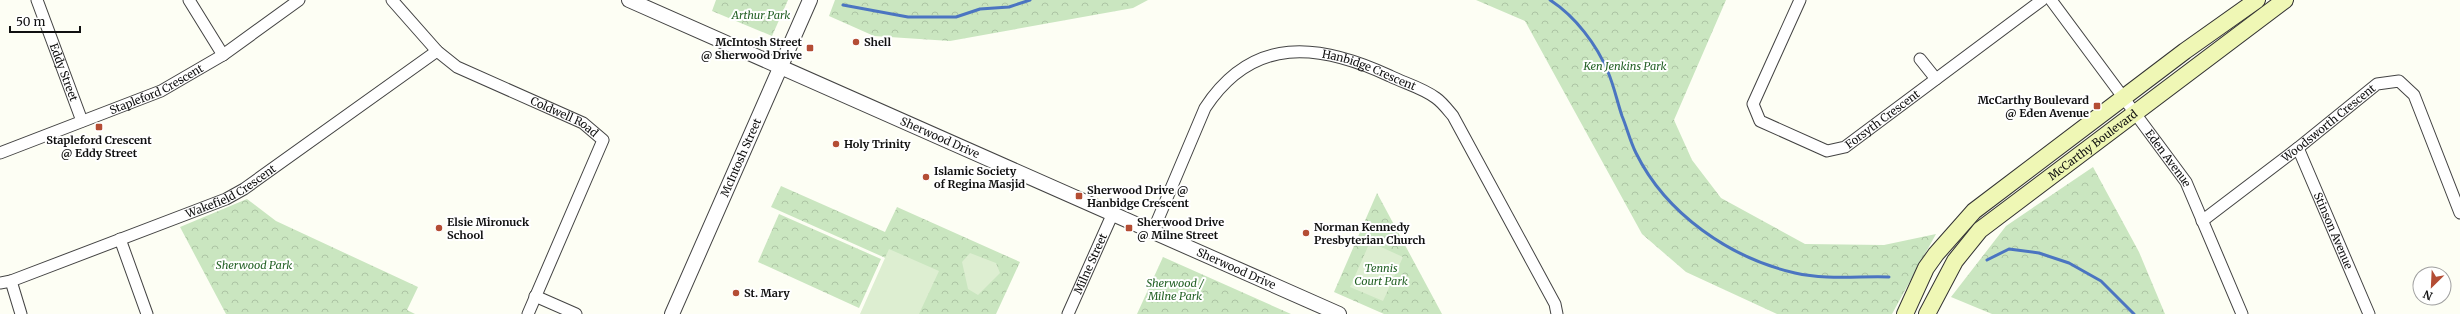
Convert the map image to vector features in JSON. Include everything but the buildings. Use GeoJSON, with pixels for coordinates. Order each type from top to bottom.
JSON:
{"type":"FeatureCollection","features":[{"type":"Feature","properties":{"kind":"main road","name":"McCarthy Boulevard"},"geometry":{"type":"LineString","coordinates":[[1906,314],[1930,263],[1974,210],[2124,96],[2257,0]]}},
{"type":"Feature","properties":{"kind":"main road","name":"McCarthy Boulevard"},"geometry":{"type":"LineString","coordinates":[[1927,314],[1955,261],[1980,230],[2285,0]]}},
{"type":"Feature","properties":{"kind":"street","name":"Eddy Street"},"geometry":{"type":"LineString","coordinates":[[37,0],[82,121]]}},
{"type":"Feature","properties":{"kind":"street"},"geometry":{"type":"LineString","coordinates":[[189,0],[223,55]]}},
{"type":"Feature","properties":{"kind":"street","name":"Stapleford Crescent"},"geometry":{"type":"LineString","coordinates":[[0,153],[161,91],[223,55],[300,0]]}},
{"type":"Feature","properties":{"kind":"street","name":"Coldwell Road"},"geometry":{"type":"LineString","coordinates":[[392,0],[437,52],[457,67],[583,123],[603,140],[528,314]]}},
{"type":"Feature","properties":{"kind":"street","name":"Sherwood Drive"},"geometry":{"type":"LineString","coordinates":[[630,0],[1339,314]]}},
{"type":"Feature","properties":{"kind":"street","name":"McIntosh Street"},"geometry":{"type":"LineString","coordinates":[[672,314],[810,0]]}},
{"type":"Feature","properties":{"kind":"street","name":"Forsyth Crescent"},"geometry":{"type":"LineString","coordinates":[[1800,0],[1753,104],[1760,121],[1827,151],[1845,147],[2042,0]]}},
{"type":"Feature","properties":{"kind":"street","name":"Eden Avenue"},"geometry":{"type":"LineString","coordinates":[[2051,0],[2183,177],[2242,314]]}},
{"type":"Feature","properties":{"kind":"street","name":"Hanbidge Crescent"},"geometry":{"type":"LineString","coordinates":[[1153,231],[1205,108],[1215,92],[1231,76],[1248,65],[1272,55],[1314,51],[1336,55],[1366,65],[1436,98],[1453,116],[1555,304],[1557,314]]}},
{"type":"Feature","properties":{"kind":"street","name":"Wakefield Crescent"},"geometry":{"type":"LineString","coordinates":[[0,283],[11,281],[226,199],[244,189],[437,52]]}},
{"type":"Feature","properties":{"kind":"street"},"geometry":{"type":"LineString","coordinates":[[1920,59],[1936,79]]}},
{"type":"Feature","properties":{"kind":"street","name":"Woodsworth Crescent"},"geometry":{"type":"LineString","coordinates":[[2202,220],[2298,148],[2377,84],[2399,81],[2414,95],[2457,199],[2460,213]]}},
{"type":"Feature","properties":{"kind":"street","name":"Stinson Avenue"},"geometry":{"type":"LineString","coordinates":[[2298,148],[2369,314]]}},
{"type":"Feature","properties":{"kind":"street","name":"Milne Street"},"geometry":{"type":"LineString","coordinates":[[1068,314],[1112,213]]}},
{"type":"Feature","properties":{"kind":"street"},"geometry":{"type":"LineString","coordinates":[[120,239],[147,314]]}},
{"type":"Feature","properties":{"kind":"street"},"geometry":{"type":"LineString","coordinates":[[11,281],[21,314]]}},
{"type":"Feature","properties":{"kind":"street"},"geometry":{"type":"LineString","coordinates":[[535,296],[576,314]]}},
{"type":"Feature","properties":{"kind":"green space","name":"Arthur Park"},"geometry":{"type":"Polygon","coordinates":[[[716,0],[788,0],[772,36],[712,11],[716,0]]]}},
{"type":"Feature","properties":{"kind":"green space"},"geometry":{"type":"Polygon","coordinates":[[[835,0],[1148,0],[1133,8],[950,41],[874,36],[829,16],[835,0]]]}},
{"type":"Feature","properties":{"kind":"green space","name":"Ken Jenkins Park"},"geometry":{"type":"Polygon","coordinates":[[[1476,0],[1726,0],[1674,120],[1692,160],[1721,198],[1805,244],[1884,245],[1936,234],[1892,314],[1777,314],[1686,272],[1642,234],[1525,21],[1476,0]]]}},
{"type":"Feature","properties":{"kind":"green space"},"geometry":{"type":"Polygon","coordinates":[[[2093,167],[2139,252],[2165,314],[1992,314],[1951,297],[2006,226],[2093,167]]]}},
{"type":"Feature","properties":{"kind":"green space"},"geometry":{"type":"Polygon","coordinates":[[[781,186],[885,232],[897,207],[1020,262],[996,314],[867,314],[890,260],[771,207],[781,186]]]}},
{"type":"Feature","properties":{"kind":"green space","name":"Tennis Court Park"},"geometry":{"type":"Polygon","coordinates":[[[1377,193],[1442,314],[1384,314],[1334,292],[1377,193]]]}},
{"type":"Feature","properties":{"kind":"green space","name":"Sherwood Park"},"geometry":{"type":"Polygon","coordinates":[[[247,199],[276,221],[418,287],[407,310],[415,314],[226,314],[180,227],[247,199]]]}},
{"type":"Feature","properties":{"kind":"green space"},"geometry":{"type":"Polygon","coordinates":[[[779,214],[881,259],[859,308],[758,262],[779,214]]]}},
{"type":"Feature","properties":{"kind":"green space"},"geometry":{"type":"Polygon","coordinates":[[[1370,242],[1403,257],[1383,301],[1350,287],[1370,242]]]}},
{"type":"Feature","properties":{"kind":"green space"},"geometry":{"type":"Polygon","coordinates":[[[889,249],[939,271],[919,314],[860,314],[889,249]]]}},
{"type":"Feature","properties":{"kind":"green space"},"geometry":{"type":"Polygon","coordinates":[[[970,253],[996,263],[1000,273],[978,295],[968,289],[962,262],[970,253]]]}},
{"type":"Feature","properties":{"kind":"green space","name":"Sherwood / Milne Park"},"geometry":{"type":"Polygon","coordinates":[[[1163,257],[1291,314],[1137,314],[1163,257]]]}},
{"type":"Feature","properties":{"kind":"waterway"},"geometry":{"type":"LineString","coordinates":[[843,5],[908,17],[956,17],[980,9],[1009,7],[1030,0]]}},
{"type":"Feature","properties":{"kind":"waterway"},"geometry":{"type":"LineString","coordinates":[[1550,0],[1568,14],[1584,32],[1598,52],[1610,77],[1622,116],[1636,153],[1649,175],[1664,195],[1682,214],[1724,245],[1771,266],[1806,275],[1830,277],[1889,277]]}},
{"type":"Feature","properties":{"kind":"waterway"},"geometry":{"type":"LineString","coordinates":[[1987,260],[2009,249],[2039,253],[2069,263],[2101,281],[2134,314]]}},
{"type":"Feature","properties":{"kind":"place","name":"Shell"},"geometry":{"type":"Point","coordinates":[856,42]}},
{"type":"Feature","properties":{"kind":"place","name":"McIntosh Street @ Sherwood Drive"},"geometry":{"type":"Point","coordinates":[810,48]}},
{"type":"Feature","properties":{"kind":"place","name":"McCarthy Boulevard @ Eden Avenue"},"geometry":{"type":"Point","coordinates":[2097,106]}},
{"type":"Feature","properties":{"kind":"place","name":"Stapleford Crescent @ Eddy Street"},"geometry":{"type":"Point","coordinates":[99,127]}},
{"type":"Feature","properties":{"kind":"place","name":"Holy Trinity"},"geometry":{"type":"Point","coordinates":[836,144]}},
{"type":"Feature","properties":{"kind":"place","name":"Islamic Society of Regina Masjid"},"geometry":{"type":"Point","coordinates":[926,177]}},
{"type":"Feature","properties":{"kind":"place","name":"Sherwood Drive @ Hanbidge Crescent"},"geometry":{"type":"Point","coordinates":[1079,196]}},
{"type":"Feature","properties":{"kind":"place","name":"Elsie Mironuck School"},"geometry":{"type":"Point","coordinates":[439,228]}},
{"type":"Feature","properties":{"kind":"place","name":"Sherwood Drive @ Milne Street"},"geometry":{"type":"Point","coordinates":[1129,228]}},
{"type":"Feature","properties":{"kind":"place","name":"Norman Kennedy Presbyterian Church"},"geometry":{"type":"Point","coordinates":[1306,233]}},
{"type":"Feature","properties":{"kind":"place","name":"St. Mary"},"geometry":{"type":"Point","coordinates":[736,293]}}]}
